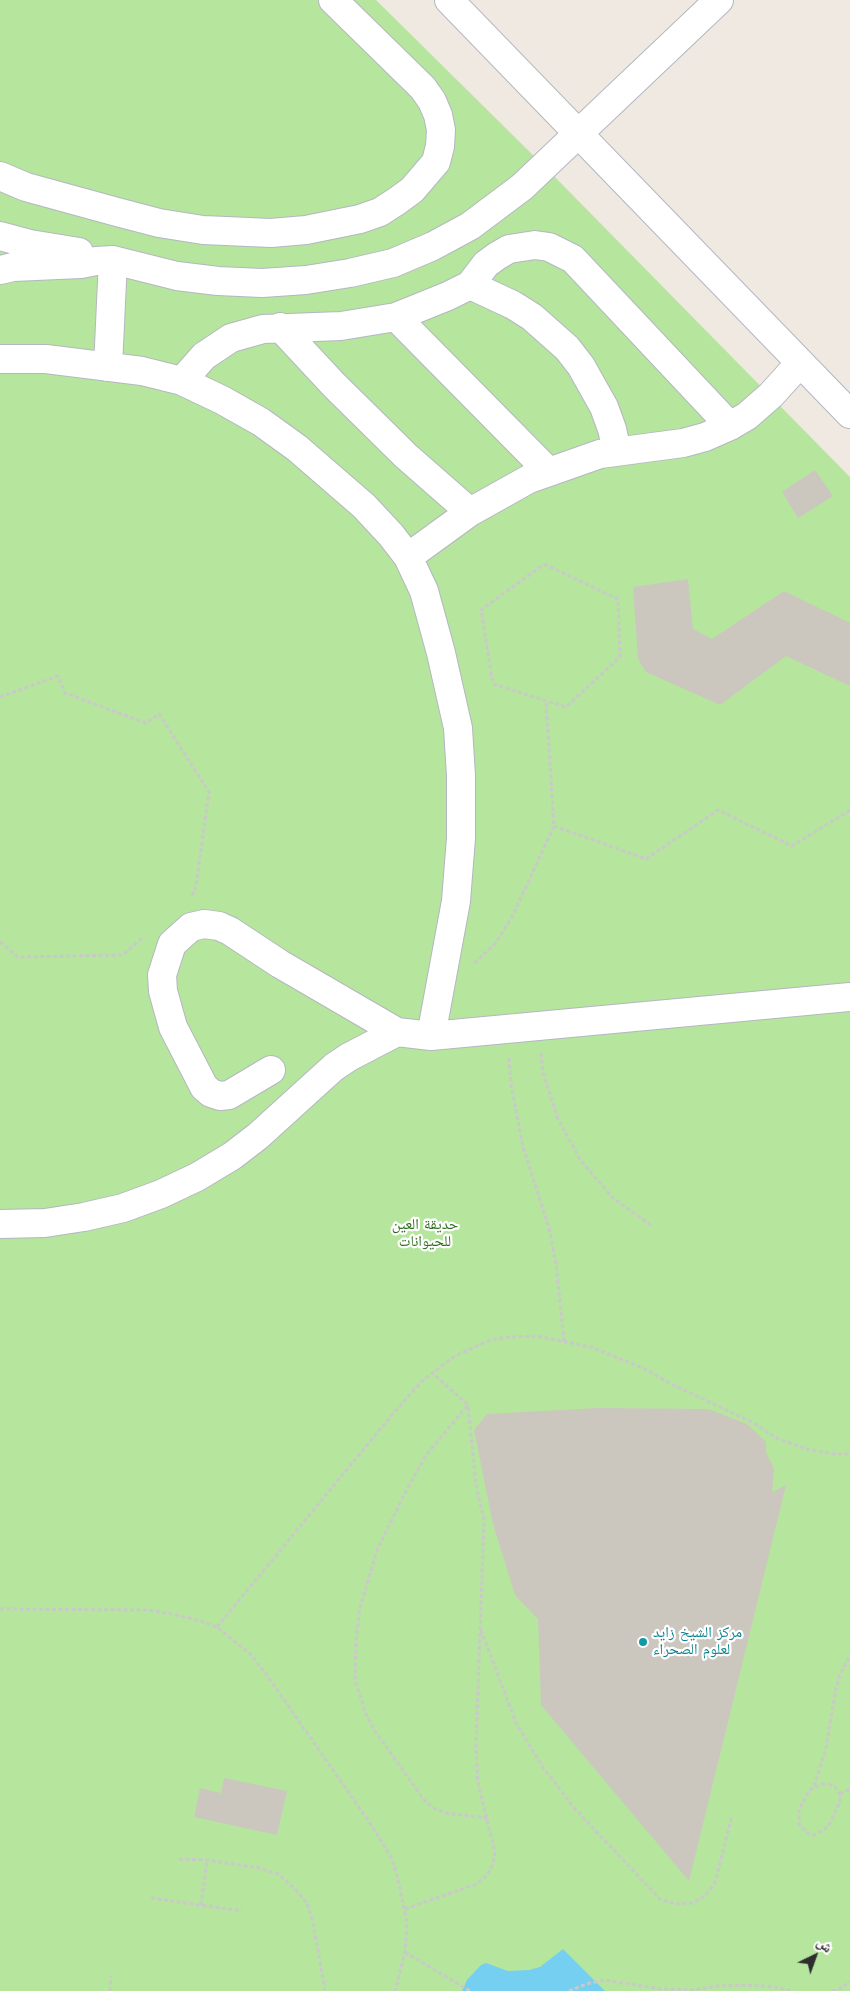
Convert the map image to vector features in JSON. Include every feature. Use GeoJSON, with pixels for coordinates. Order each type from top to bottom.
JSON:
{"type":"FeatureCollection","features":[{"type":"Feature","properties":{"kind":"lane"},"geometry":{"type":"LineString","coordinates":[[0,176],[26,187],[126,215],[203,230],[271,233],[306,230],[360,219],[380,212],[412,190],[436,162],[442,130],[432,101],[422,88],[333,0]]}},
{"type":"Feature","properties":{"kind":"lane"},"geometry":{"type":"LineString","coordinates":[[449,0],[850,414]]}},
{"type":"Feature","properties":{"kind":"lane"},"geometry":{"type":"LineString","coordinates":[[0,236],[30,244],[76,251],[104,261],[177,276],[218,281],[262,283],[306,280],[350,273],[393,263],[433,246],[470,226],[522,187],[719,0]]}},
{"type":"Feature","properties":{"kind":"lane"},"geometry":{"type":"LineString","coordinates":[[182,381],[204,356],[231,338],[247,332],[280,327],[341,326],[396,317],[470,285],[486,264],[509,249],[536,245],[549,247],[573,259],[730,426]]}},
{"type":"Feature","properties":{"kind":"lane"},"geometry":{"type":"LineString","coordinates":[[0,270],[13,267],[104,261]]}},
{"type":"Feature","properties":{"kind":"lane"},"geometry":{"type":"LineString","coordinates":[[104,261],[108,367]]}},
{"type":"Feature","properties":{"kind":"lane"},"geometry":{"type":"LineString","coordinates":[[470,285],[513,304],[532,317],[566,348],[585,373],[604,407],[618,451]]}},
{"type":"Feature","properties":{"kind":"lane"},"geometry":{"type":"LineString","coordinates":[[396,317],[550,472]]}},
{"type":"Feature","properties":{"kind":"lane"},"geometry":{"type":"LineString","coordinates":[[280,327],[307,358],[406,456],[470,512]]}},
{"type":"Feature","properties":{"kind":"lane"},"geometry":{"type":"LineString","coordinates":[[0,359],[46,359],[142,371],[182,381],[222,400],[261,422],[297,448],[364,506],[408,557],[424,592],[439,645],[458,728],[461,776],[461,838],[456,901],[431,1036]]}},
{"type":"Feature","properties":{"kind":"lane"},"geometry":{"type":"LineString","coordinates":[[408,557],[470,512],[529,479],[600,454],[683,443],[705,437],[730,426],[747,416],[771,396],[800,363]]}},
{"type":"Feature","properties":{"kind":"lane"},"geometry":{"type":"LineString","coordinates":[[271,1070],[229,1095],[220,1096],[211,1093],[204,1087],[173,1027],[163,991],[162,976],[172,944],[191,927],[204,924],[219,926],[397,1032],[431,1036],[850,997]]}},
{"type":"Feature","properties":{"kind":"lane"},"geometry":{"type":"LineString","coordinates":[[0,1224],[45,1223],[92,1215],[153,1197],[197,1177],[232,1156],[258,1136],[334,1067],[348,1057],[397,1032]]}},
{"type":"Feature","properties":{"kind":"path"},"geometry":{"type":"LineString","coordinates":[[544,564],[618,599],[620,658],[566,707],[546,701],[493,684],[481,610],[544,564]]}},
{"type":"Feature","properties":{"kind":"path"},"geometry":{"type":"LineString","coordinates":[[0,697],[58,676],[65,693],[146,723],[159,714],[209,792],[195,892],[188,898]]}},
{"type":"Feature","properties":{"kind":"path"},"geometry":{"type":"LineString","coordinates":[[441,983],[475,962],[495,944],[513,915],[554,826],[546,701]]}},
{"type":"Feature","properties":{"kind":"path"},"geometry":{"type":"LineString","coordinates":[[554,826],[646,859],[718,810],[792,846],[850,810]]}},
{"type":"Feature","properties":{"kind":"path"},"geometry":{"type":"LineString","coordinates":[[0,942],[18,957],[123,955],[145,936]]}},
{"type":"Feature","properties":{"kind":"path"},"geometry":{"type":"LineString","coordinates":[[538,1025],[543,1073],[558,1119],[581,1161],[613,1198],[652,1226]]}},
{"type":"Feature","properties":{"kind":"path"},"geometry":{"type":"LineString","coordinates":[[510,1028],[510,1068],[516,1117],[525,1154],[549,1228],[556,1264],[564,1341]]}},
{"type":"Feature","properties":{"kind":"path"},"geometry":{"type":"LineString","coordinates":[[216,1627],[390,1416],[422,1381],[455,1356],[490,1340],[536,1336],[591,1347],[628,1361],[671,1384],[750,1421],[776,1438],[833,1454],[850,1454]]}},
{"type":"Feature","properties":{"kind":"path"},"geometry":{"type":"LineString","coordinates":[[405,1909],[477,1884],[487,1875],[493,1864],[495,1852],[478,1783],[476,1747],[484,1519],[476,1485],[468,1405],[432,1373]]}},
{"type":"Feature","properties":{"kind":"path"},"geometry":{"type":"LineString","coordinates":[[468,1405],[426,1455],[378,1548],[360,1607],[356,1638],[355,1680],[367,1716],[375,1731],[424,1800],[434,1808],[445,1813],[487,1818]]}},
{"type":"Feature","properties":{"kind":"path"},"geometry":{"type":"LineString","coordinates":[[0,1609],[148,1610],[194,1619],[216,1627],[250,1654],[264,1671],[382,1841],[398,1875],[407,1923],[406,1952],[395,1991]]}},
{"type":"Feature","properties":{"kind":"path"},"geometry":{"type":"LineString","coordinates":[[480,1627],[516,1723],[542,1766],[575,1809],[660,1898],[675,1904],[683,1904],[692,1903],[705,1896],[716,1883],[732,1815]]}},
{"type":"Feature","properties":{"kind":"path"},"geometry":{"type":"LineString","coordinates":[[814,1786],[826,1748],[836,1688],[842,1669],[850,1656]]}},
{"type":"Feature","properties":{"kind":"path"},"geometry":{"type":"LineString","coordinates":[[829,1784],[835,1787],[840,1794],[840,1802],[830,1823],[819,1834],[814,1835],[802,1829],[798,1818],[804,1796],[808,1790],[814,1786],[829,1784]]}},
{"type":"Feature","properties":{"kind":"path"},"geometry":{"type":"LineString","coordinates":[[840,1794],[850,1789]]}},
{"type":"Feature","properties":{"kind":"path"},"geometry":{"type":"LineString","coordinates":[[179,1860],[208,1860],[259,1868],[278,1874],[295,1889],[307,1903],[313,1922],[325,1991]]}},
{"type":"Feature","properties":{"kind":"path"},"geometry":{"type":"LineString","coordinates":[[201,1905],[208,1860]]}},
{"type":"Feature","properties":{"kind":"path"},"geometry":{"type":"LineString","coordinates":[[151,1898],[242,1911]]}},
{"type":"Feature","properties":{"kind":"path"},"geometry":{"type":"LineString","coordinates":[[406,1952],[470,1991]]}},
{"type":"Feature","properties":{"kind":"path"},"geometry":{"type":"LineString","coordinates":[[110,1991],[111,1976]]}},
{"type":"Feature","properties":{"kind":"path"},"geometry":{"type":"LineString","coordinates":[[569,1991],[586,1984],[605,1980],[660,1989],[692,1990],[746,1985],[774,1987],[793,1991]]}},
{"type":"Feature","properties":{"kind":"path"},"geometry":{"type":"LineString","coordinates":[[832,1991],[842,1988],[850,1981]]}},
{"type":"Feature","properties":{"kind":"green space","name":"حديقة العين للحيوانات"},"geometry":{"type":"Polygon","coordinates":[[[0,0],[376,0],[545,167],[850,477],[850,1991],[0,1991],[0,0]]]}},
{"type":"Feature","properties":{"kind":"water"},"geometry":{"type":"Polygon","coordinates":[[[563,1949],[605,1991],[462,1991],[467,1980],[481,1965],[486,1963],[508,1971],[529,1970],[540,1967],[563,1949]]]}},
{"type":"Feature","properties":{"kind":"building"},"geometry":{"type":"Polygon","coordinates":[[[815,470],[833,496],[798,518],[782,492],[815,470]]]}},
{"type":"Feature","properties":{"kind":"building"},"geometry":{"type":"Polygon","coordinates":[[[688,579],[693,629],[712,639],[784,591],[850,623],[850,686],[786,656],[720,705],[646,672],[638,659],[633,587],[688,579]]]}},
{"type":"Feature","properties":{"kind":"building","name":"مركز الشيخ زايد لعلوم الصحراء"},"geometry":{"type":"Polygon","coordinates":[[[599,1408],[708,1409],[747,1424],[766,1442],[766,1452],[774,1469],[772,1492],[786,1485],[689,1881],[541,1705],[538,1619],[515,1595],[493,1524],[474,1430],[487,1414],[599,1408]]]}},
{"type":"Feature","properties":{"kind":"building"},"geometry":{"type":"Polygon","coordinates":[[[224,1778],[287,1791],[277,1835],[194,1817],[200,1788],[221,1793],[224,1778]]]}},
{"type":"Feature","properties":{"kind":"place","name":"مركز الشيخ زايد لعلوم الصحراء"},"geometry":{"type":"Point","coordinates":[643,1642]}}]}
